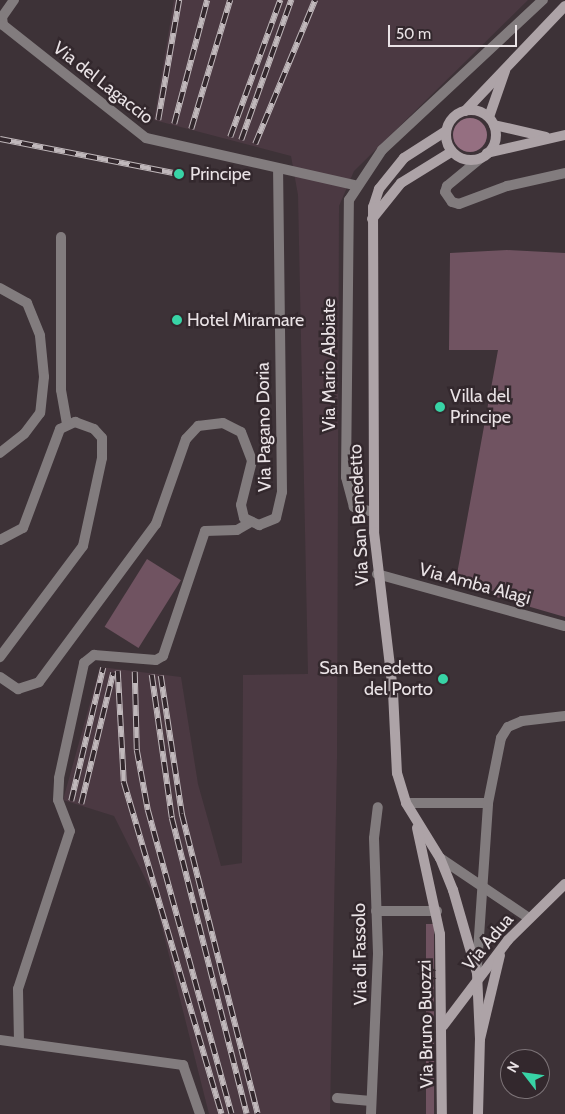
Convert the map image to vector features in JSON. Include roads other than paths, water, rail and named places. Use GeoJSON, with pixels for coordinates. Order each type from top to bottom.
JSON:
{"type":"FeatureCollection","features":[{"type":"Feature","properties":{"kind":"main road"},"geometry":{"type":"LineString","coordinates":[[565,6],[465,111],[451,120],[446,131],[451,152],[462,159],[484,156],[565,134]]}},
{"type":"Feature","properties":{"kind":"main road"},"geometry":{"type":"LineString","coordinates":[[484,156],[494,138],[491,121],[508,64]]}},
{"type":"Feature","properties":{"kind":"main road"},"geometry":{"type":"LineString","coordinates":[[465,111],[491,121],[549,137]]}},
{"type":"Feature","properties":{"kind":"main road","name":"Via San Benedetto"},"geometry":{"type":"LineString","coordinates":[[446,131],[418,146],[390,172],[379,189],[370,222],[373,512],[377,574],[393,692],[397,772],[406,803],[414,820],[440,858],[477,977],[480,1039]]}},
{"type":"Feature","properties":{"kind":"main road"},"geometry":{"type":"LineString","coordinates":[[370,222],[401,183],[451,152]]}},
{"type":"Feature","properties":{"kind":"main road","name":"Via San Benedetto"},"geometry":{"type":"LineString","coordinates":[[414,820],[437,911],[440,934]]}},
{"type":"Feature","properties":{"kind":"main road","name":"Via Adua"},"geometry":{"type":"LineString","coordinates":[[443,1026],[477,977],[529,918],[565,884]]}},
{"type":"Feature","properties":{"kind":"main road","name":"Via Bruno Buozzi"},"geometry":{"type":"LineString","coordinates":[[440,934],[443,1026],[442,1114]]}},
{"type":"Feature","properties":{"kind":"main road"},"geometry":{"type":"LineString","coordinates":[[478,1114],[480,1039],[501,951]]}},
{"type":"Feature","properties":{"kind":"street","name":"Via del Lagaccio"},"geometry":{"type":"LineString","coordinates":[[14,0],[2,16],[2,25],[141,135],[283,172]]}},
{"type":"Feature","properties":{"kind":"street"},"geometry":{"type":"LineString","coordinates":[[283,172],[350,185],[382,150],[543,0]]}},
{"type":"Feature","properties":{"kind":"street"},"geometry":{"type":"LineString","coordinates":[[484,156],[448,186],[445,192],[452,202],[459,204],[507,186],[565,173]]}},
{"type":"Feature","properties":{"kind":"street","name":"Via Pagano Doria"},"geometry":{"type":"LineString","coordinates":[[0,677],[18,690],[39,682],[156,524],[186,439],[198,426],[214,422],[233,426],[248,441],[252,461],[241,505],[249,524],[271,522],[282,502],[283,172]]}},
{"type":"Feature","properties":{"kind":"street","name":"Via Mario Abbiate"},"geometry":{"type":"LineString","coordinates":[[350,185],[346,477],[354,507],[373,512]]}},
{"type":"Feature","properties":{"kind":"street"},"geometry":{"type":"LineString","coordinates":[[61,237],[62,390],[67,424]]}},
{"type":"Feature","properties":{"kind":"street"},"geometry":{"type":"LineString","coordinates":[[0,288],[27,303],[40,336],[44,377],[40,413],[24,434],[0,453]]}},
{"type":"Feature","properties":{"kind":"street"},"geometry":{"type":"LineString","coordinates":[[0,540],[23,528],[60,429],[67,424],[87,425],[103,441],[89,531],[76,560],[0,657]]}},
{"type":"Feature","properties":{"kind":"street"},"geometry":{"type":"LineString","coordinates":[[19,1042],[18,989],[70,831],[58,800],[59,778],[84,663],[94,655],[156,660],[163,656],[205,531],[237,530],[249,524]]}},
{"type":"Feature","properties":{"kind":"street","name":"Via Amba Alagi"},"geometry":{"type":"LineString","coordinates":[[377,574],[565,626]]}},
{"type":"Feature","properties":{"kind":"street"},"geometry":{"type":"LineString","coordinates":[[477,977],[481,888],[488,802],[495,756],[508,727],[565,716]]}},
{"type":"Feature","properties":{"kind":"street"},"geometry":{"type":"LineString","coordinates":[[406,803],[488,802]]}},
{"type":"Feature","properties":{"kind":"street","name":"Via di Fassolo"},"geometry":{"type":"LineString","coordinates":[[371,1114],[378,807]]}},
{"type":"Feature","properties":{"kind":"street"},"geometry":{"type":"LineString","coordinates":[[440,858],[481,888],[529,918]]}},
{"type":"Feature","properties":{"kind":"street"},"geometry":{"type":"LineString","coordinates":[[376,910],[437,911]]}},
{"type":"Feature","properties":{"kind":"street"},"geometry":{"type":"LineString","coordinates":[[0,1040],[185,1066],[200,1114]]}},
{"type":"Feature","properties":{"kind":"street"},"geometry":{"type":"LineString","coordinates":[[337,1098],[371,1101]]}},
{"type":"Feature","properties":{"kind":"railway"},"geometry":{"type":"LineString","coordinates":[[158,120],[179,0]]}},
{"type":"Feature","properties":{"kind":"railway"},"geometry":{"type":"LineString","coordinates":[[174,124],[207,0]]}},
{"type":"Feature","properties":{"kind":"railway"},"geometry":{"type":"LineString","coordinates":[[191,129],[230,0]]}},
{"type":"Feature","properties":{"kind":"railway"},"geometry":{"type":"LineString","coordinates":[[230,137],[280,0]]}},
{"type":"Feature","properties":{"kind":"railway"},"geometry":{"type":"LineString","coordinates":[[241,140],[291,0]]}},
{"type":"Feature","properties":{"kind":"railway"},"geometry":{"type":"LineString","coordinates":[[255,144],[315,0]]}},
{"type":"Feature","properties":{"kind":"railway"},"geometry":{"type":"LineString","coordinates":[[0,139],[179,174]]}},
{"type":"Feature","properties":{"kind":"railway"},"geometry":{"type":"LineString","coordinates":[[71,801],[103,668]]}},
{"type":"Feature","properties":{"kind":"railway"},"geometry":{"type":"LineString","coordinates":[[118,671],[124,782],[222,1114]]}},
{"type":"Feature","properties":{"kind":"railway"},"geometry":{"type":"LineString","coordinates":[[135,672],[137,750],[148,810],[232,1114]]}},
{"type":"Feature","properties":{"kind":"railway"},"geometry":{"type":"LineString","coordinates":[[81,804],[113,673]]}},
{"type":"Feature","properties":{"kind":"railway"},"geometry":{"type":"LineString","coordinates":[[152,675],[172,818],[247,1114]]}},
{"type":"Feature","properties":{"kind":"railway"},"geometry":{"type":"LineString","coordinates":[[161,676],[182,814],[258,1114]]}},
{"type":"Feature","properties":{"kind":"place","name":"Principe"},"geometry":{"type":"Point","coordinates":[179,174]}},
{"type":"Feature","properties":{"kind":"place","name":"Hotel Miramare"},"geometry":{"type":"Point","coordinates":[177,320]}},
{"type":"Feature","properties":{"kind":"place","name":"Villa del Principe"},"geometry":{"type":"Point","coordinates":[440,407]}},
{"type":"Feature","properties":{"kind":"place","name":"San Benedetto del Porto"},"geometry":{"type":"Point","coordinates":[443,679]}}]}
